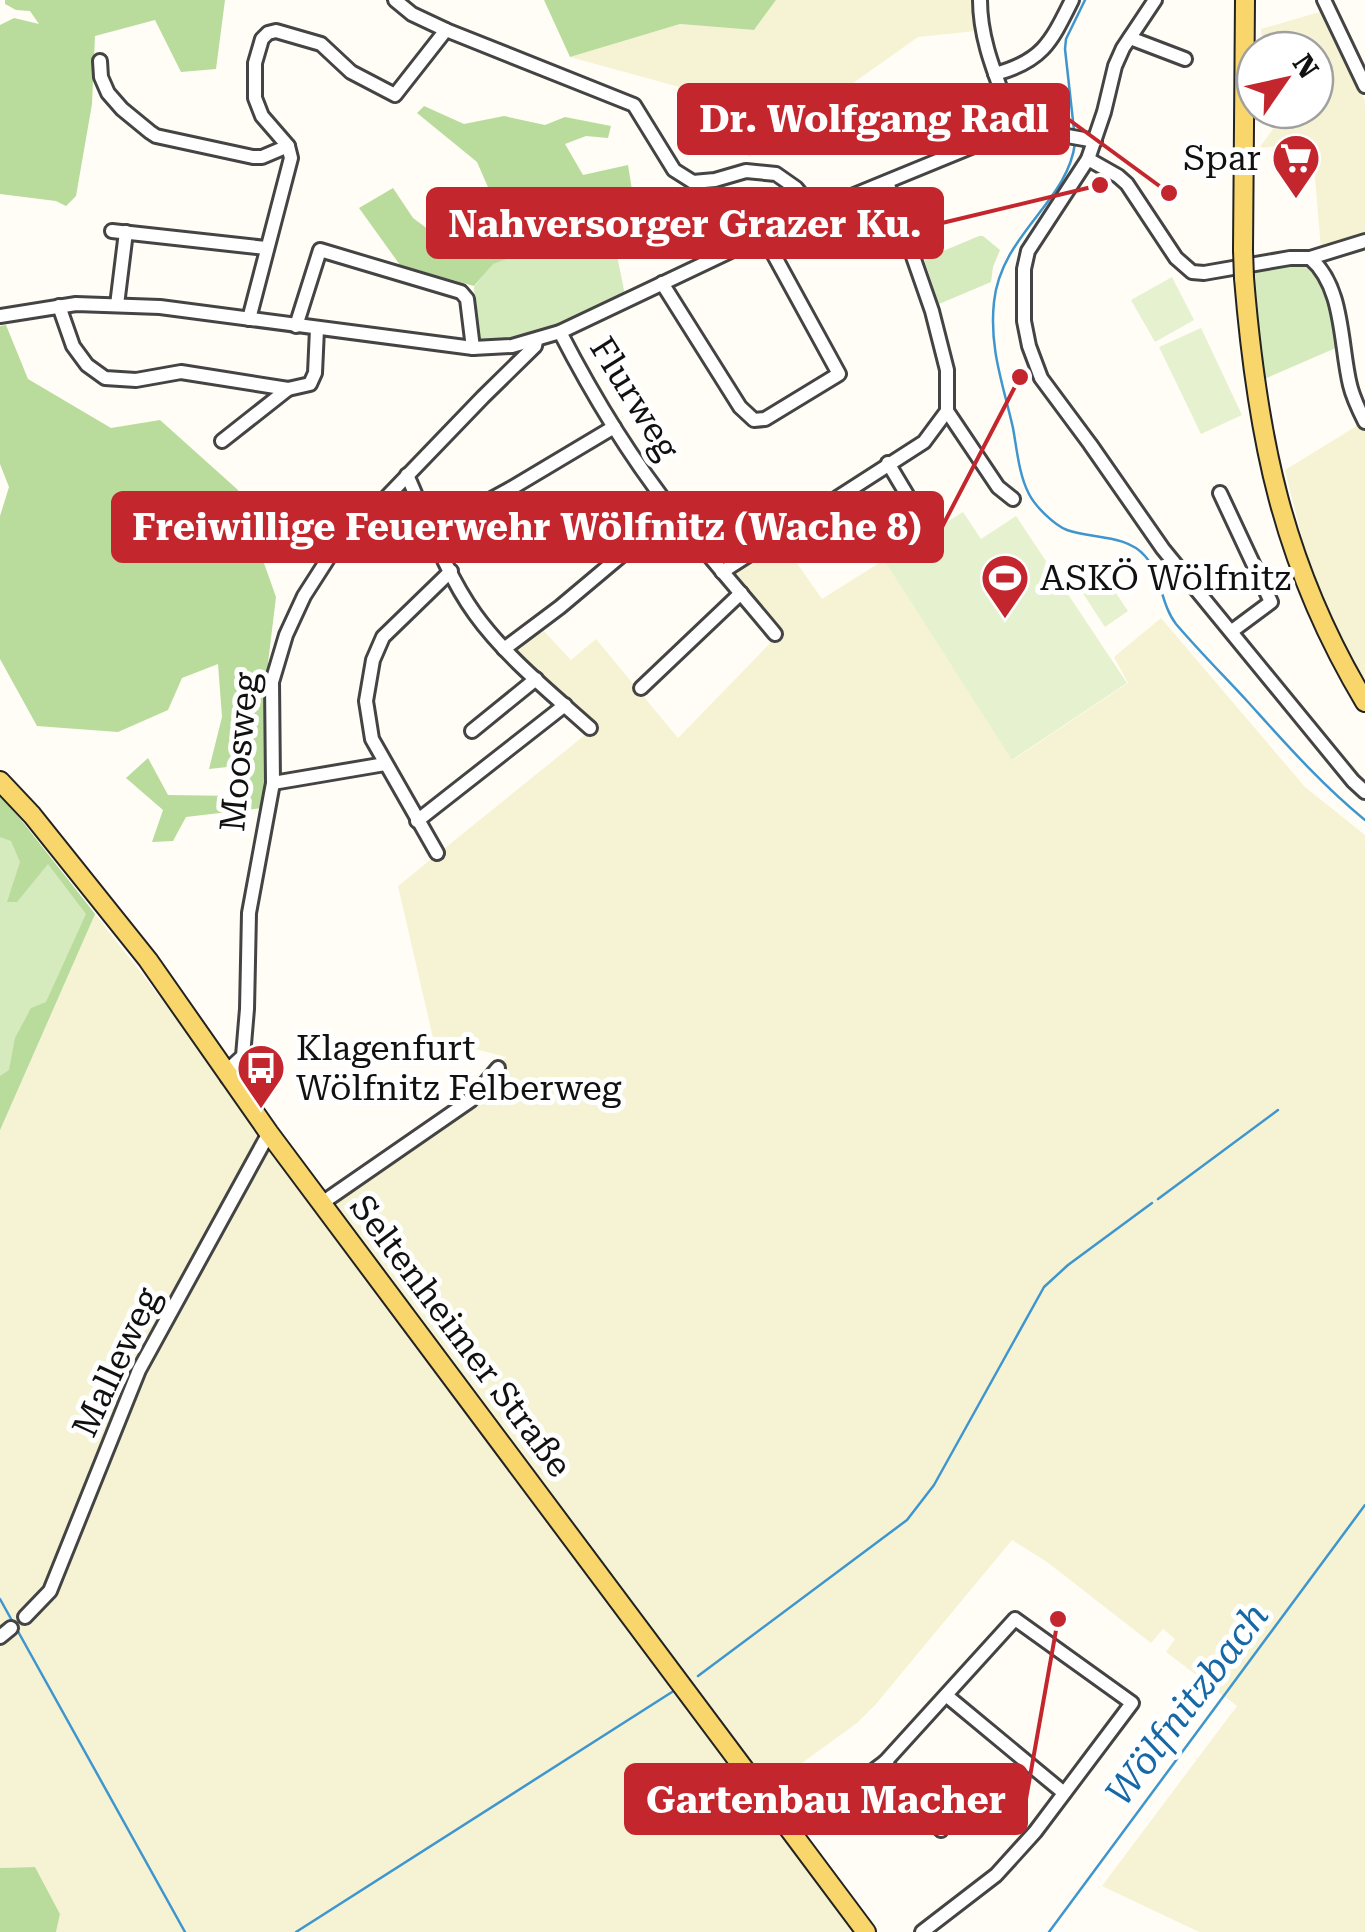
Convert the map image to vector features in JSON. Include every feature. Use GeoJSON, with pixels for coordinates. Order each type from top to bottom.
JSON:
{"type":"FeatureCollection","features":[{"type":"Feature","properties":{"kind":"main road"},"geometry":{"type":"LineString","coordinates":[[1245,0],[1244,278],[1250,358],[1263,436],[1282,516],[1303,578],[1321,622],[1365,702]]}},
{"type":"Feature","properties":{"kind":"main road","name":"Seltenheimer Straße"},"geometry":{"type":"LineString","coordinates":[[0,781],[148,960],[268,1133],[866,1932]]}},
{"type":"Feature","properties":{"kind":"street"},"geometry":{"type":"LineString","coordinates":[[395,0],[412,14],[446,30],[634,105],[674,170],[692,182],[746,171],[776,174],[796,188],[815,210]]}},
{"type":"Feature","properties":{"kind":"street"},"geometry":{"type":"LineString","coordinates":[[980,0],[994,74],[1015,129]]}},
{"type":"Feature","properties":{"kind":"street"},"geometry":{"type":"LineString","coordinates":[[994,74],[1023,65],[1040,54],[1054,38],[1072,0]]}},
{"type":"Feature","properties":{"kind":"street"},"geometry":{"type":"LineString","coordinates":[[1155,0],[1130,38],[1081,138],[1088,159],[1127,184],[1176,258],[1192,272],[1204,274],[1310,258],[1365,241]]}},
{"type":"Feature","properties":{"kind":"street"},"geometry":{"type":"LineString","coordinates":[[1324,0],[1365,86]]}},
{"type":"Feature","properties":{"kind":"street"},"geometry":{"type":"LineString","coordinates":[[248,319],[292,158],[288,146],[262,116],[256,98],[255,63],[260,44],[268,33],[276,32],[321,44],[351,72],[395,95],[446,30]]}},
{"type":"Feature","properties":{"kind":"street"},"geometry":{"type":"LineString","coordinates":[[1130,38],[1185,59]]}},
{"type":"Feature","properties":{"kind":"street"},"geometry":{"type":"LineString","coordinates":[[100,61],[101,78],[108,92],[156,136],[252,157],[288,146]]}},
{"type":"Feature","properties":{"kind":"street"},"geometry":{"type":"LineString","coordinates":[[0,316],[76,304],[160,306],[473,348],[512,346],[560,332],[815,210],[1015,129],[1081,138]]}},
{"type":"Feature","properties":{"kind":"street"},"geometry":{"type":"LineString","coordinates":[[1088,159],[1028,251],[1024,269],[1024,322],[1041,378],[1163,549],[1365,792]]}},
{"type":"Feature","properties":{"kind":"street"},"geometry":{"type":"LineString","coordinates":[[887,182],[932,311],[947,370],[947,410],[998,487],[1013,499]]}},
{"type":"Feature","properties":{"kind":"street"},"geometry":{"type":"LineString","coordinates":[[117,305],[119,232],[266,248]]}},
{"type":"Feature","properties":{"kind":"street"},"geometry":{"type":"LineString","coordinates":[[662,283],[740,407],[754,420],[766,418],[839,374],[762,235]]}},
{"type":"Feature","properties":{"kind":"street"},"geometry":{"type":"LineString","coordinates":[[296,326],[320,250],[462,292],[467,299],[473,348]]}},
{"type":"Feature","properties":{"kind":"street"},"geometry":{"type":"LineString","coordinates":[[1310,258],[1320,267],[1332,292],[1350,389],[1365,422]]}},
{"type":"Feature","properties":{"kind":"street"},"geometry":{"type":"LineString","coordinates":[[59,306],[74,346],[88,365],[105,378],[136,380],[181,372],[288,389],[310,384],[315,373],[317,329]]}},
{"type":"Feature","properties":{"kind":"street","name":"Flurweg"},"geometry":{"type":"LineString","coordinates":[[560,332],[614,427],[673,512],[774,634]]}},
{"type":"Feature","properties":{"kind":"street","name":"Moosweg"},"geometry":{"type":"LineString","coordinates":[[228,1078],[230,1068],[243,1056],[248,913],[274,783],[272,682],[290,626],[330,556],[536,341]]}},
{"type":"Feature","properties":{"kind":"street"},"geometry":{"type":"LineString","coordinates":[[222,441],[288,389]]}},
{"type":"Feature","properties":{"kind":"street"},"geometry":{"type":"LineString","coordinates":[[722,572],[924,442],[947,410]]}},
{"type":"Feature","properties":{"kind":"street"},"geometry":{"type":"LineString","coordinates":[[432,531],[614,427]]}},
{"type":"Feature","properties":{"kind":"street"},"geometry":{"type":"LineString","coordinates":[[888,463],[928,530]]}},
{"type":"Feature","properties":{"kind":"street"},"geometry":{"type":"LineString","coordinates":[[406,475],[475,615],[504,649],[590,728]]}},
{"type":"Feature","properties":{"kind":"street"},"geometry":{"type":"LineString","coordinates":[[1220,493],[1270,602],[1232,631]]}},
{"type":"Feature","properties":{"kind":"street"},"geometry":{"type":"LineString","coordinates":[[504,649],[673,512]]}},
{"type":"Feature","properties":{"kind":"street"},"geometry":{"type":"LineString","coordinates":[[436,853],[372,738],[367,689],[383,637],[451,571]]}},
{"type":"Feature","properties":{"kind":"street"},"geometry":{"type":"LineString","coordinates":[[640,688],[741,593]]}},
{"type":"Feature","properties":{"kind":"street"},"geometry":{"type":"LineString","coordinates":[[472,731],[536,678]]}},
{"type":"Feature","properties":{"kind":"street"},"geometry":{"type":"LineString","coordinates":[[417,821],[565,705]]}},
{"type":"Feature","properties":{"kind":"street"},"geometry":{"type":"LineString","coordinates":[[274,783],[385,764]]}},
{"type":"Feature","properties":{"kind":"street"},"geometry":{"type":"LineString","coordinates":[[322,1203],[471,1100],[498,1068]]}},
{"type":"Feature","properties":{"kind":"street","name":"Malleweg"},"geometry":{"type":"LineString","coordinates":[[25,1618],[50,1591],[138,1370],[268,1133]]}},
{"type":"Feature","properties":{"kind":"street"},"geometry":{"type":"LineString","coordinates":[[792,1832],[884,1762],[1016,1619],[1132,1703],[1035,1832],[996,1876],[922,1932]]}},
{"type":"Feature","properties":{"kind":"street"},"geometry":{"type":"LineString","coordinates":[[947,1696],[1064,1792]]}},
{"type":"Feature","properties":{"kind":"street"},"geometry":{"type":"LineString","coordinates":[[884,1762],[942,1830]]}},
{"type":"Feature","properties":{"kind":"shaded area"},"geometry":{"type":"Polygon","coordinates":[[[776,0],[976,0],[976,31],[918,37],[749,157],[712,96],[570,57],[680,24],[754,30],[776,0]]]}},
{"type":"Feature","properties":{"kind":"shaded area"},"geometry":{"type":"Polygon","coordinates":[[[1323,11],[1332,30],[1261,30],[1323,11]]]}},
{"type":"Feature","properties":{"kind":"shaded area"},"geometry":{"type":"Polygon","coordinates":[[[1335,37],[1365,101],[1365,236],[1321,249],[1312,143],[1259,148],[1272,130],[1335,130],[1335,37]]]}},
{"type":"Feature","properties":{"kind":"shaded area"},"geometry":{"type":"Polygon","coordinates":[[[1360,424],[1365,431],[1365,687],[1313,582],[1285,470],[1360,424]]]}},
{"type":"Feature","properties":{"kind":"shaded area"},"geometry":{"type":"Polygon","coordinates":[[[780,539],[822,599],[884,560],[1013,760],[1128,683],[1114,657],[1161,618],[1305,787],[1365,835],[1365,1932],[1199,1932],[1102,1886],[1237,1706],[1166,1652],[1175,1639],[1163,1629],[1151,1643],[1047,1562],[1012,1540],[876,1704],[857,1723],[769,1787],[331,1202],[470,1107],[506,1057],[433,1038],[398,886],[596,726],[515,649],[541,628],[571,660],[596,639],[678,738],[779,634],[729,572],[780,539]]]}},
{"type":"Feature","properties":{"kind":"shaded area"},"geometry":{"type":"Polygon","coordinates":[[[95,914],[214,1066],[856,1932],[56,1932],[60,1914],[35,1867],[0,1868],[0,1130],[95,914]]]}},
{"type":"Feature","properties":{"kind":"green space"},"geometry":{"type":"Polygon","coordinates":[[[5,0],[225,0],[216,69],[181,72],[155,20],[95,36],[92,104],[76,196],[66,206],[56,201],[0,194],[0,25],[14,18],[39,24],[30,11],[16,10],[5,0]]]}},
{"type":"Feature","properties":{"kind":"green space"},"geometry":{"type":"Polygon","coordinates":[[[544,0],[776,0],[754,30],[680,24],[570,57],[544,0]]]}},
{"type":"Feature","properties":{"kind":"green space"},"geometry":{"type":"Polygon","coordinates":[[[424,106],[464,124],[504,116],[545,125],[565,117],[611,126],[608,138],[586,136],[565,144],[583,175],[628,165],[632,190],[602,197],[610,221],[493,264],[474,286],[400,265],[359,208],[393,188],[413,218],[444,241],[474,229],[498,210],[477,162],[417,113],[424,106]]]}},
{"type":"Feature","properties":{"kind":"green space"},"geometry":{"type":"Polygon","coordinates":[[[610,221],[625,295],[559,327],[512,339],[478,342],[474,287],[492,264],[610,221]]]}},
{"type":"Feature","properties":{"kind":"green space"},"geometry":{"type":"Polygon","coordinates":[[[979,236],[1000,250],[991,282],[939,304],[924,259],[979,236]]]}},
{"type":"Feature","properties":{"kind":"green space"},"geometry":{"type":"Polygon","coordinates":[[[1305,264],[1327,289],[1338,347],[1262,380],[1253,270],[1305,264]]]}},
{"type":"Feature","properties":{"kind":"green space"},"geometry":{"type":"Polygon","coordinates":[[[1172,277],[1194,320],[1155,342],[1131,300],[1172,277]]]}},
{"type":"Feature","properties":{"kind":"green space"},"geometry":{"type":"Polygon","coordinates":[[[6,325],[28,379],[111,428],[160,420],[238,490],[276,597],[268,663],[269,765],[263,808],[186,817],[173,841],[152,842],[163,810],[126,778],[148,758],[168,795],[240,796],[246,765],[209,769],[222,717],[218,664],[182,678],[168,710],[118,732],[37,726],[0,659],[0,516],[9,487],[0,464],[0,326],[6,325]]]}},
{"type":"Feature","properties":{"kind":"green space"},"geometry":{"type":"Polygon","coordinates":[[[1201,328],[1242,415],[1201,434],[1159,347],[1201,328]]]}},
{"type":"Feature","properties":{"kind":"green space","name":"ASKÖ Wölfnitz"},"geometry":{"type":"Polygon","coordinates":[[[963,512],[981,539],[1016,516],[1127,683],[1012,760],[884,560],[963,512]]]}},
{"type":"Feature","properties":{"kind":"green space"},"geometry":{"type":"Polygon","coordinates":[[[1099,568],[1128,611],[1105,627],[1076,583],[1099,568]]]}},
{"type":"Feature","properties":{"kind":"green space"},"geometry":{"type":"Polygon","coordinates":[[[0,796],[95,914],[0,1130],[0,796]]]}},
{"type":"Feature","properties":{"kind":"green space"},"geometry":{"type":"Polygon","coordinates":[[[0,796],[95,914],[0,1130],[0,1076],[9,1070],[15,1038],[31,1008],[46,1002],[86,914],[48,864],[17,902],[7,902],[20,862],[11,841],[0,837],[0,796]]]}},
{"type":"Feature","properties":{"kind":"green space"},"geometry":{"type":"Polygon","coordinates":[[[35,1867],[60,1914],[56,1932],[0,1932],[0,1868],[35,1867]]]}},
{"type":"Feature","properties":{"kind":"waterway","name":"Wölfnitzbach"},"geometry":{"type":"LineString","coordinates":[[1074,130],[1065,49],[1085,0]]}},
{"type":"Feature","properties":{"kind":"waterway","name":"Wölfnitzbach"},"geometry":{"type":"LineString","coordinates":[[1075,143],[1060,183],[1009,257],[994,302],[995,350],[1026,487],[1040,509],[1062,528],[1118,540],[1145,556],[1176,624],[1304,763],[1365,820]]}},
{"type":"Feature","properties":{"kind":"waterway"},"geometry":{"type":"LineString","coordinates":[[1158,1199],[1278,1110]]}},
{"type":"Feature","properties":{"kind":"waterway"},"geometry":{"type":"LineString","coordinates":[[698,1676],[907,1520],[934,1485],[1044,1287],[1152,1203]]}},
{"type":"Feature","properties":{"kind":"waterway","name":"Wölfnitzbach"},"geometry":{"type":"LineString","coordinates":[[1049,1932],[1365,1505]]}},
{"type":"Feature","properties":{"kind":"waterway"},"geometry":{"type":"LineString","coordinates":[[0,1599],[185,1932]]}},
{"type":"Feature","properties":{"kind":"waterway"},"geometry":{"type":"LineString","coordinates":[[296,1932],[672,1692]]}},
{"type":"Feature","properties":{"kind":"place","name":"Nahversorger Grazer Ku."},"geometry":{"type":"Point","coordinates":[1100,185]}},
{"type":"Feature","properties":{"kind":"place","name":"Dr. Wolfgang Radl"},"geometry":{"type":"Point","coordinates":[1169,193]}},
{"type":"Feature","properties":{"kind":"place","name":"Spar"},"geometry":{"type":"Point","coordinates":[1296,200]}},
{"type":"Feature","properties":{"kind":"place","name":"Freiwillige Feuerwehr Wölfnitz (Wache 8)"},"geometry":{"type":"Point","coordinates":[1020,377]}},
{"type":"Feature","properties":{"kind":"place","name":"ASKÖ Wölfnitz"},"geometry":{"type":"Point","coordinates":[1005,620]}},
{"type":"Feature","properties":{"kind":"place","name":"Klagenfurt Wölfnitz Felberweg"},"geometry":{"type":"Point","coordinates":[261,1110]}},
{"type":"Feature","properties":{"kind":"place","name":"Gartenbau Macher"},"geometry":{"type":"Point","coordinates":[1058,1619]}}]}
